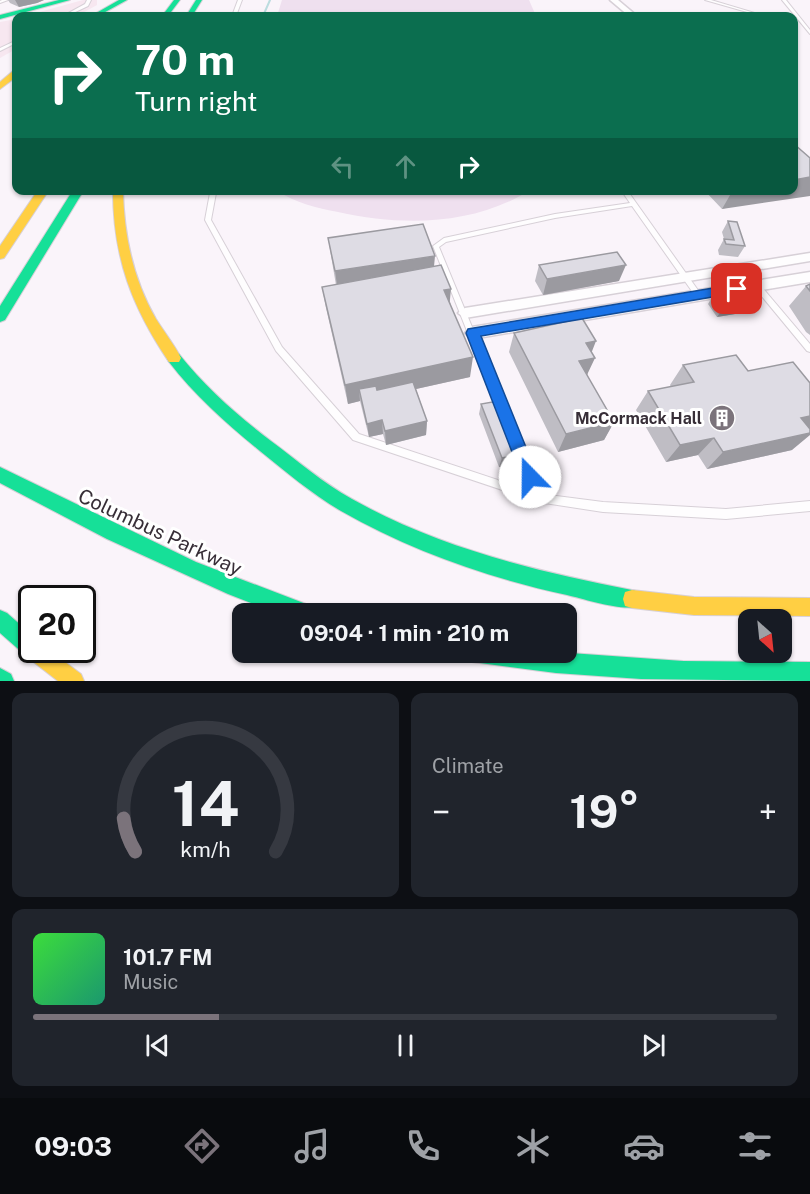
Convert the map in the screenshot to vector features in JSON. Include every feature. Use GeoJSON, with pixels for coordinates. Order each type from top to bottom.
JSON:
{"type":"FeatureCollection","features":[{"type":"Feature","properties":{"kind":"main road"},"geometry":{"type":"LineString","coordinates":[[20,12],[67,0]]}},
{"type":"Feature","properties":{"kind":"main road"},"geometry":{"type":"LineString","coordinates":[[38,12],[82,0]]}},
{"type":"Feature","properties":{"kind":"main road"},"geometry":{"type":"LineString","coordinates":[[102,12],[124,0]]}},
{"type":"Feature","properties":{"kind":"main road"},"geometry":{"type":"LineString","coordinates":[[106,12],[124,0]]}},
{"type":"Feature","properties":{"kind":"main road"},"geometry":{"type":"LineString","coordinates":[[0,86],[12,76]]}},
{"type":"Feature","properties":{"kind":"main road"},"geometry":{"type":"LineString","coordinates":[[0,255],[41,195]]}},
{"type":"Feature","properties":{"kind":"main road"},"geometry":{"type":"LineString","coordinates":[[0,317],[76,195]]}},
{"type":"Feature","properties":{"kind":"main road"},"geometry":{"type":"LineString","coordinates":[[118,195],[118,228],[128,273],[148,318],[170,353],[224,413],[274,453],[338,499],[379,521],[453,552],[533,577],[576,587],[706,607],[810,607]]}},
{"type":"Feature","properties":{"kind":"main road","name":"Columbus Parkway"},"geometry":{"type":"LineString","coordinates":[[0,476],[181,568],[275,603]]}},
{"type":"Feature","properties":{"kind":"main road"},"geometry":{"type":"LineString","coordinates":[[0,620],[18,636]]}},
{"type":"Feature","properties":{"kind":"main road"},"geometry":{"type":"LineString","coordinates":[[51,663],[74,681]]}},
{"type":"Feature","properties":{"kind":"main road"},"geometry":{"type":"LineString","coordinates":[[555,663],[608,670],[714,674],[810,672]]}},
{"type":"Feature","properties":{"kind":"main road"},"geometry":{"type":"LineString","coordinates":[[0,678],[4,681]]}},
{"type":"Feature","properties":{"kind":"street"},"geometry":{"type":"LineString","coordinates":[[614,0],[628,12]]}},
{"type":"Feature","properties":{"kind":"street"},"geometry":{"type":"LineString","coordinates":[[465,313],[810,257]]}},
{"type":"Feature","properties":{"kind":"street"},"geometry":{"type":"LineString","coordinates":[[472,333],[810,277]]}},
{"type":"Feature","properties":{"kind":"lane"},"geometry":{"type":"LineString","coordinates":[[0,2],[6,0]]}},
{"type":"Feature","properties":{"kind":"lane"},"geometry":{"type":"LineString","coordinates":[[73,12],[87,5],[89,0]]}},
{"type":"Feature","properties":{"kind":"lane"},"geometry":{"type":"LineString","coordinates":[[707,0],[750,12]]}},
{"type":"Feature","properties":{"kind":"lane"},"geometry":{"type":"LineString","coordinates":[[784,0],[794,12]]}},
{"type":"Feature","properties":{"kind":"lane"},"geometry":{"type":"LineString","coordinates":[[798,17],[809,31]]}},
{"type":"Feature","properties":{"kind":"lane"},"geometry":{"type":"LineString","coordinates":[[213,195],[208,220],[279,349],[356,437],[538,498],[603,507],[726,514],[810,506]]}},
{"type":"Feature","properties":{"kind":"lane"},"geometry":{"type":"LineString","coordinates":[[627,195],[698,295]]}},
{"type":"Feature","properties":{"kind":"lane"},"geometry":{"type":"LineString","coordinates":[[538,498],[436,246],[444,240],[555,216],[633,204]]}},
{"type":"Feature","properties":{"kind":"lane"},"geometry":{"type":"LineString","coordinates":[[742,268],[810,349]]}},
{"type":"Feature","properties":{"kind":"shaded area"},"geometry":{"type":"Polygon","coordinates":[[[83,0],[97,0],[97,5],[84,12],[40,12],[83,0]]]}},
{"type":"Feature","properties":{"kind":"shaded area"},"geometry":{"type":"Polygon","coordinates":[[[282,0],[529,0],[534,12],[278,12],[282,0]]]}},
{"type":"Feature","properties":{"kind":"shaded area"},"geometry":{"type":"Polygon","coordinates":[[[12,20],[12,51],[0,58],[0,22],[12,20]]]}},
{"type":"Feature","properties":{"kind":"shaded area"},"geometry":{"type":"Polygon","coordinates":[[[285,195],[522,195],[507,203],[460,217],[411,221],[362,217],[299,202],[285,195]]]}},
{"type":"Feature","properties":{"kind":"building"},"geometry":{"type":"Polygon","coordinates":[[[798,148],[810,158],[810,177],[798,179],[798,148]]]}},
{"type":"Feature","properties":{"kind":"building"},"geometry":{"type":"Polygon","coordinates":[[[728,221],[737,222],[745,246],[726,244],[724,239],[734,240],[728,221]]]}},
{"type":"Feature","properties":{"kind":"building"},"geometry":{"type":"Polygon","coordinates":[[[423,224],[435,256],[335,271],[328,238],[423,224]]]}},
{"type":"Feature","properties":{"kind":"building"},"geometry":{"type":"Polygon","coordinates":[[[617,252],[626,265],[547,279],[539,265],[617,252]]]}},
{"type":"Feature","properties":{"kind":"building"},"geometry":{"type":"Polygon","coordinates":[[[441,265],[451,289],[444,290],[473,357],[345,385],[322,287],[441,265]]]}},
{"type":"Feature","properties":{"kind":"building"},"geometry":{"type":"Polygon","coordinates":[[[744,289],[755,301],[724,307],[714,294],[744,289]]]}},
{"type":"Feature","properties":{"kind":"building"},"geometry":{"type":"Polygon","coordinates":[[[582,318],[596,341],[586,343],[595,358],[579,361],[614,422],[566,434],[514,333],[582,318]]]}},
{"type":"Feature","properties":{"kind":"building","name":"McCormack Hall"},"geometry":{"type":"Polygon","coordinates":[[[736,355],[748,371],[793,362],[810,383],[810,416],[801,418],[810,429],[810,433],[723,452],[714,438],[680,445],[648,391],[694,382],[683,365],[736,355]]]}},
{"type":"Feature","properties":{"kind":"building"},"geometry":{"type":"Polygon","coordinates":[[[413,382],[427,421],[385,431],[382,420],[367,424],[359,389],[376,386],[377,390],[413,382]]]}},
{"type":"Feature","properties":{"kind":"building"},"geometry":{"type":"Polygon","coordinates":[[[498,401],[520,454],[502,458],[481,404],[498,401]]]}},
{"type":"Feature","properties":{"kind":"waterway"},"geometry":{"type":"LineString","coordinates":[[265,12],[270,0]]}},
{"type":"Feature","properties":{"kind":"traffic: fast"},"geometry":{"type":"LineString","coordinates":[[20,12],[67,0]]}},
{"type":"Feature","properties":{"kind":"traffic: fast"},"geometry":{"type":"LineString","coordinates":[[102,12],[124,0]]}},
{"type":"Feature","properties":{"kind":"traffic: fast"},"geometry":{"type":"LineString","coordinates":[[168,12],[177,0]]}},
{"type":"Feature","properties":{"kind":"traffic: fast"},"geometry":{"type":"LineString","coordinates":[[192,12],[199,0]]}},
{"type":"Feature","properties":{"kind":"traffic: fast"},"geometry":{"type":"LineString","coordinates":[[0,17],[12,14]]}},
{"type":"Feature","properties":{"kind":"traffic: fast"},"geometry":{"type":"LineString","coordinates":[[0,317],[76,195]]}},
{"type":"Feature","properties":{"kind":"traffic: fast"},"geometry":{"type":"LineString","coordinates":[[174,358],[205,394],[253,436],[326,492],[380,523],[485,564],[558,584],[632,599]]}},
{"type":"Feature","properties":{"kind":"traffic: fast"},"geometry":{"type":"LineString","coordinates":[[0,475],[151,551],[276,603]]}},
{"type":"Feature","properties":{"kind":"traffic: fast"},"geometry":{"type":"LineString","coordinates":[[0,620],[18,636]]}},
{"type":"Feature","properties":{"kind":"traffic: fast"},"geometry":{"type":"LineString","coordinates":[[556,663],[725,672],[810,672]]}},
{"type":"Feature","properties":{"kind":"traffic: fast"},"geometry":{"type":"LineString","coordinates":[[0,678],[4,681]]}},
{"type":"Feature","properties":{"kind":"traffic: slow"},"geometry":{"type":"LineString","coordinates":[[0,86],[12,76]]}},
{"type":"Feature","properties":{"kind":"traffic: slow"},"geometry":{"type":"LineString","coordinates":[[0,255],[41,195]]}},
{"type":"Feature","properties":{"kind":"traffic: slow"},"geometry":{"type":"LineString","coordinates":[[118,195],[121,236],[131,278],[149,319],[174,358]]}},
{"type":"Feature","properties":{"kind":"traffic: slow"},"geometry":{"type":"LineString","coordinates":[[632,599],[694,606],[810,607]]}},
{"type":"Feature","properties":{"kind":"traffic: slow"},"geometry":{"type":"LineString","coordinates":[[51,663],[74,681]]}},
{"type":"Feature","properties":{"kind":"place","name":"McCormack Hall"},"geometry":{"type":"Point","coordinates":[722,418]}},
{"type":"Feature","properties":{"kind":"route"},"geometry":{"type":"LineString","coordinates":[[530,477],[472,333],[737,289]]}}]}
